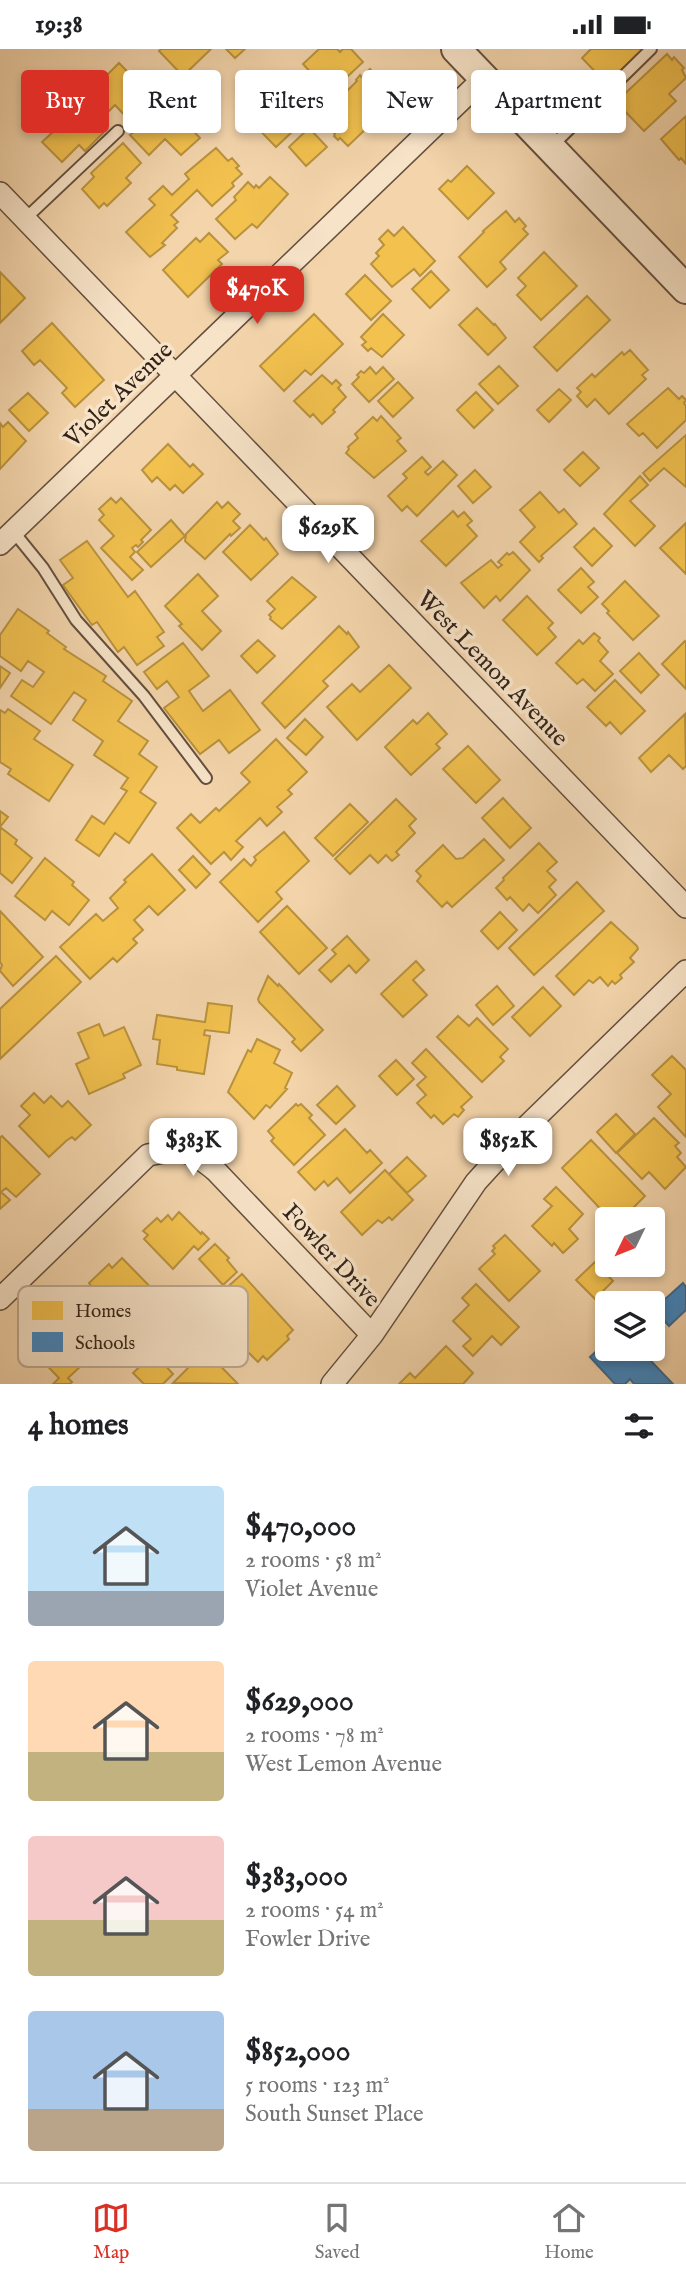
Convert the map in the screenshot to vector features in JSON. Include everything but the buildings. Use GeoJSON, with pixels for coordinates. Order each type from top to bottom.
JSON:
{"type":"FeatureCollection","features":[{"type":"Feature","properties":{"kind":"street"},"geometry":{"type":"LineString","coordinates":[[456,49],[476,70]]}},
{"type":"Feature","properties":{"kind":"street","name":"Violet Avenue"},"geometry":{"type":"LineString","coordinates":[[7,537],[471,90]]}},
{"type":"Feature","properties":{"kind":"street"},"geometry":{"type":"LineString","coordinates":[[537,133],[686,289]]}},
{"type":"Feature","properties":{"kind":"street","name":"West Lemon Avenue"},"geometry":{"type":"LineString","coordinates":[[0,193],[686,907]]}},
{"type":"Feature","properties":{"kind":"street"},"geometry":{"type":"LineString","coordinates":[[332,1384],[372,1335],[476,1182],[527,1126],[686,971]]}},
{"type":"Feature","properties":{"kind":"street","name":"Fowler Drive"},"geometry":{"type":"LineString","coordinates":[[0,1299],[148,1155],[172,1150],[197,1155],[216,1171],[372,1335]]}},
{"type":"Feature","properties":{"kind":"lane"},"geometry":{"type":"LineString","coordinates":[[551,148],[651,49]]}},
{"type":"Feature","properties":{"kind":"lane"},"geometry":{"type":"LineString","coordinates":[[25,219],[118,131]]}},
{"type":"Feature","properties":{"kind":"lane"},"geometry":{"type":"LineString","coordinates":[[7,537],[43,568],[76,620],[144,696],[206,778]]}}]}
